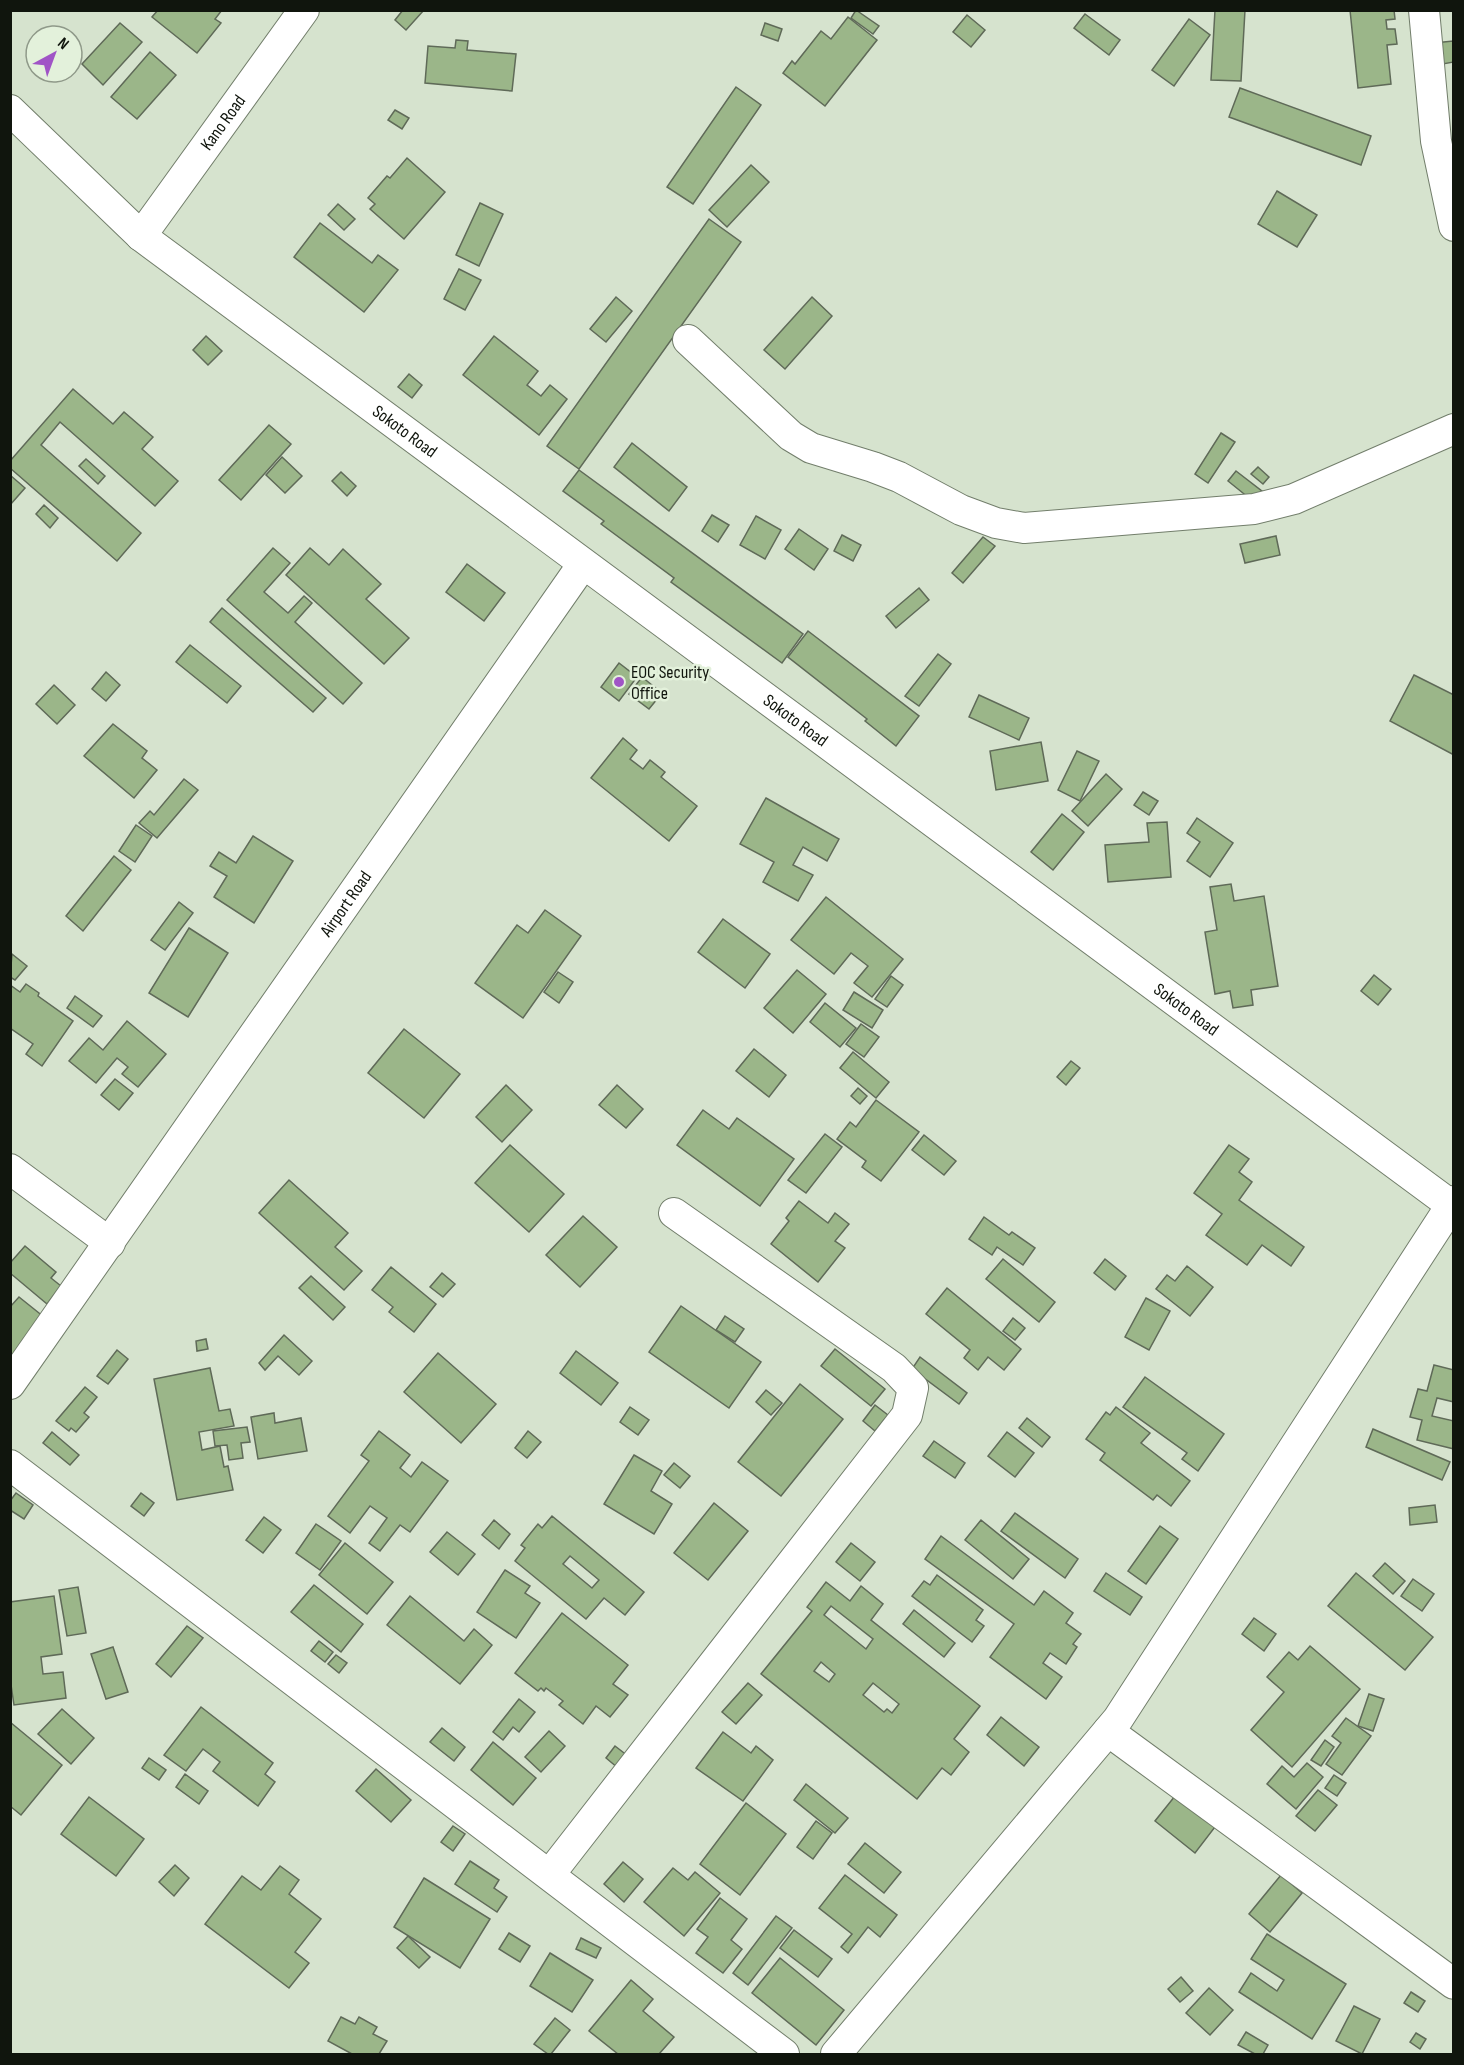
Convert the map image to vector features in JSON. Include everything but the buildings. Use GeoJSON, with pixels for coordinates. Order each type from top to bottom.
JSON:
{"type":"FeatureCollection","features":[{"type":"Feature","properties":{"kind":"street","name":"Kano Road"},"geometry":{"type":"LineString","coordinates":[[141,236],[304,10]]}},
{"type":"Feature","properties":{"kind":"street"},"geometry":{"type":"LineString","coordinates":[[1424,10],[1436,141],[1454,226]]}},
{"type":"Feature","properties":{"kind":"street","name":"Sokoto Road"},"geometry":{"type":"LineString","coordinates":[[10,110],[141,236],[1452,1203]]}},
{"type":"Feature","properties":{"kind":"street"},"geometry":{"type":"LineString","coordinates":[[688,340],[790,436],[811,448],[890,474],[961,510],[996,523],[1024,528],[1254,508],[1294,499],[1454,429]]}},
{"type":"Feature","properties":{"kind":"street","name":"Airport Road"},"geometry":{"type":"LineString","coordinates":[[10,1384],[583,564]]}},
{"type":"Feature","properties":{"kind":"street"},"geometry":{"type":"LineString","coordinates":[[10,1169],[110,1243]]}},
{"type":"Feature","properties":{"kind":"street"},"geometry":{"type":"LineString","coordinates":[[836,2055],[1118,1719],[1452,1203]]}},
{"type":"Feature","properties":{"kind":"street"},"geometry":{"type":"LineString","coordinates":[[550,1874],[907,1415],[913,1388],[894,1368],[674,1213]]}},
{"type":"Feature","properties":{"kind":"street"},"geometry":{"type":"LineString","coordinates":[[10,1465],[550,1874],[784,2055]]}},
{"type":"Feature","properties":{"kind":"street"},"geometry":{"type":"LineString","coordinates":[[1108,1731],[1454,1984]]}},
{"type":"Feature","properties":{"kind":"place","name":"EOC Security Office"},"geometry":{"type":"Point","coordinates":[619,682]}}]}
